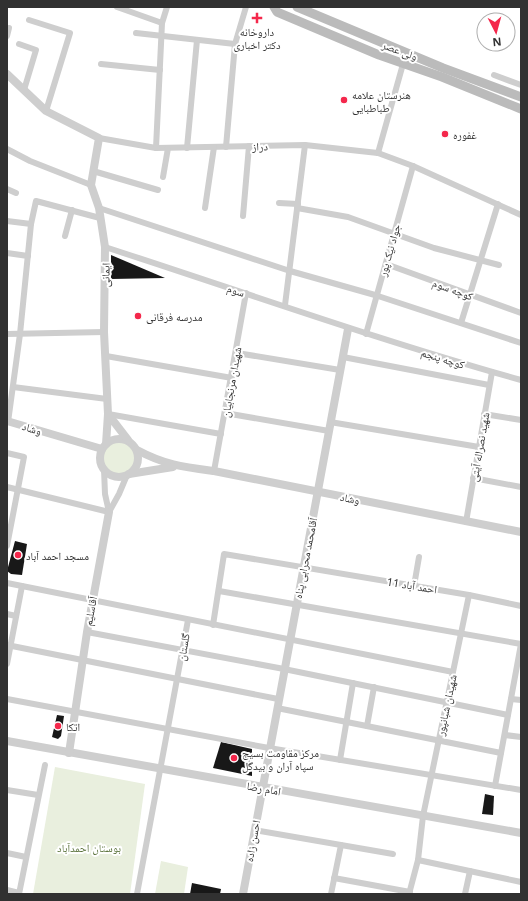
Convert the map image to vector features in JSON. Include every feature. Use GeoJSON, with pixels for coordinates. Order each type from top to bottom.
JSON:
{"type":"FeatureCollection","features":[{"type":"Feature","properties":{"kind":"main road","name":"ولی عصر"},"geometry":{"type":"LineString","coordinates":[[274,7],[277,12],[404,64],[442,77],[521,109]]}},
{"type":"Feature","properties":{"kind":"main road"},"geometry":{"type":"LineString","coordinates":[[297,7],[443,68],[521,97]]}},
{"type":"Feature","properties":{"kind":"street"},"geometry":{"type":"LineString","coordinates":[[120,7],[162,23]]}},
{"type":"Feature","properties":{"kind":"street"},"geometry":{"type":"LineString","coordinates":[[156,148],[162,23],[167,7]]}},
{"type":"Feature","properties":{"kind":"street"},"geometry":{"type":"LineString","coordinates":[[226,147],[235,44],[246,7]]}},
{"type":"Feature","properties":{"kind":"street"},"geometry":{"type":"LineString","coordinates":[[29,20],[70,32],[46,111]]}},
{"type":"Feature","properties":{"kind":"street"},"geometry":{"type":"LineString","coordinates":[[7,36],[9,28]]}},
{"type":"Feature","properties":{"kind":"street"},"geometry":{"type":"LineString","coordinates":[[136,33],[235,44]]}},
{"type":"Feature","properties":{"kind":"street"},"geometry":{"type":"LineString","coordinates":[[188,148],[196,40]]}},
{"type":"Feature","properties":{"kind":"street"},"geometry":{"type":"LineString","coordinates":[[19,44],[36,50],[24,90]]}},
{"type":"Feature","properties":{"kind":"street"},"geometry":{"type":"LineString","coordinates":[[101,64],[160,70]]}},
{"type":"Feature","properties":{"kind":"street"},"geometry":{"type":"LineString","coordinates":[[378,153],[404,64]]}},
{"type":"Feature","properties":{"kind":"street","name":"دراز"},"geometry":{"type":"LineString","coordinates":[[7,74],[46,111],[99,138],[156,148],[305,145],[378,153],[413,166],[521,215]]}},
{"type":"Feature","properties":{"kind":"street"},"geometry":{"type":"LineString","coordinates":[[494,75],[521,85]]}},
{"type":"Feature","properties":{"kind":"street","name":"ایمانی"},"geometry":{"type":"LineString","coordinates":[[99,138],[91,185],[99,208],[106,247],[104,332],[108,414],[104,447]]}},
{"type":"Feature","properties":{"kind":"street"},"geometry":{"type":"LineString","coordinates":[[285,305],[305,145]]}},
{"type":"Feature","properties":{"kind":"street"},"geometry":{"type":"LineString","coordinates":[[244,216],[248,146]]}},
{"type":"Feature","properties":{"kind":"street"},"geometry":{"type":"LineString","coordinates":[[206,208],[214,147]]}},
{"type":"Feature","properties":{"kind":"street"},"geometry":{"type":"LineString","coordinates":[[163,177],[168,148]]}},
{"type":"Feature","properties":{"kind":"street"},"geometry":{"type":"LineString","coordinates":[[7,149],[30,161],[91,185]]}},
{"type":"Feature","properties":{"kind":"street","name":"جواد نیک پور"},"geometry":{"type":"LineString","coordinates":[[366,334],[375,295],[386,264],[413,166]]}},
{"type":"Feature","properties":{"kind":"street"},"geometry":{"type":"LineString","coordinates":[[93,170],[158,190]]}},
{"type":"Feature","properties":{"kind":"street"},"geometry":{"type":"LineString","coordinates":[[7,190],[16,194]]}},
{"type":"Feature","properties":{"kind":"street"},"geometry":{"type":"LineString","coordinates":[[8,422],[20,334],[31,224],[36,201],[100,218]]}},
{"type":"Feature","properties":{"kind":"street"},"geometry":{"type":"LineString","coordinates":[[279,203],[348,217],[434,248],[499,265]]}},
{"type":"Feature","properties":{"kind":"street"},"geometry":{"type":"LineString","coordinates":[[462,323],[469,295],[498,204]]}},
{"type":"Feature","properties":{"kind":"street"},"geometry":{"type":"LineString","coordinates":[[99,208],[290,270],[375,295],[521,343]]}},
{"type":"Feature","properties":{"kind":"street"},"geometry":{"type":"LineString","coordinates":[[65,236],[72,210]]}},
{"type":"Feature","properties":{"kind":"street"},"geometry":{"type":"LineString","coordinates":[[7,221],[31,224]]}},
{"type":"Feature","properties":{"kind":"street","name":"سوم"},"geometry":{"type":"LineString","coordinates":[[106,247],[285,305],[348,329],[366,334]]}},
{"type":"Feature","properties":{"kind":"street"},"geometry":{"type":"LineString","coordinates":[[7,253],[28,256]]}},
{"type":"Feature","properties":{"kind":"street","name":"کوچه سوم"},"geometry":{"type":"LineString","coordinates":[[386,264],[521,313]]}},
{"type":"Feature","properties":{"kind":"street","name":"شهیدان مرنجابیان"},"geometry":{"type":"LineString","coordinates":[[214,471],[237,353],[246,293]]}},
{"type":"Feature","properties":{"kind":"street","name":"آقامحمد محرابی پناه"},"geometry":{"type":"LineString","coordinates":[[262,787],[348,329]]}},
{"type":"Feature","properties":{"kind":"street"},"geometry":{"type":"LineString","coordinates":[[7,334],[104,332]]}},
{"type":"Feature","properties":{"kind":"street","name":"کوچه پنجم"},"geometry":{"type":"LineString","coordinates":[[366,334],[521,380]]}},
{"type":"Feature","properties":{"kind":"street"},"geometry":{"type":"LineString","coordinates":[[237,353],[340,370]]}},
{"type":"Feature","properties":{"kind":"street"},"geometry":{"type":"LineString","coordinates":[[106,356],[232,378]]}},
{"type":"Feature","properties":{"kind":"street"},"geometry":{"type":"LineString","coordinates":[[343,357],[489,385]]}},
{"type":"Feature","properties":{"kind":"street","name":"شهید نصراله آیتی"},"geometry":{"type":"LineString","coordinates":[[466,522],[492,372]]}},
{"type":"Feature","properties":{"kind":"street"},"geometry":{"type":"LineString","coordinates":[[7,376],[14,377]]}},
{"type":"Feature","properties":{"kind":"street"},"geometry":{"type":"LineString","coordinates":[[13,387],[107,399]]}},
{"type":"Feature","properties":{"kind":"street"},"geometry":{"type":"LineString","coordinates":[[225,413],[329,431]]}},
{"type":"Feature","properties":{"kind":"street"},"geometry":{"type":"LineString","coordinates":[[108,414],[221,434]]}},
{"type":"Feature","properties":{"kind":"street"},"geometry":{"type":"LineString","coordinates":[[108,414],[137,450],[157,460],[178,466]]}},
{"type":"Feature","properties":{"kind":"street"},"geometry":{"type":"LineString","coordinates":[[484,414],[521,420]]}},
{"type":"Feature","properties":{"kind":"street","name":"وشاد"},"geometry":{"type":"LineString","coordinates":[[8,422],[104,447]]}},
{"type":"Feature","properties":{"kind":"street"},"geometry":{"type":"LineString","coordinates":[[330,422],[479,447]]}},
{"type":"Feature","properties":{"kind":"street"},"geometry":{"type":"LineString","coordinates":[[128,440],[116,439],[104,447],[100,460],[104,469],[116,477],[178,466]]}},
{"type":"Feature","properties":{"kind":"street"},"geometry":{"type":"LineString","coordinates":[[7,487],[109,512],[120,494],[128,475],[136,466],[138,460],[137,450]]}},
{"type":"Feature","properties":{"kind":"street"},"geometry":{"type":"LineString","coordinates":[[7,453],[24,457],[7,546]]}},
{"type":"Feature","properties":{"kind":"street","name":"وشاد"},"geometry":{"type":"LineString","coordinates":[[178,466],[214,471],[521,532]]}},
{"type":"Feature","properties":{"kind":"street","name":"آقاسلیم"},"geometry":{"type":"LineString","coordinates":[[69,753],[86,632],[109,512],[105,494],[104,469]]}},
{"type":"Feature","properties":{"kind":"street"},"geometry":{"type":"LineString","coordinates":[[474,478],[521,487]]}},
{"type":"Feature","properties":{"kind":"street","name":"احمد آباد 11"},"geometry":{"type":"LineString","coordinates":[[219,591],[224,554],[469,595],[521,606]]}},
{"type":"Feature","properties":{"kind":"street"},"geometry":{"type":"LineString","coordinates":[[414,586],[419,557]]}},
{"type":"Feature","properties":{"kind":"street","name":"گلستان"},"geometry":{"type":"LineString","coordinates":[[7,583],[188,620],[162,769],[137,894]]}},
{"type":"Feature","properties":{"kind":"street"},"geometry":{"type":"LineString","coordinates":[[7,664],[9,645],[22,586]]}},
{"type":"Feature","properties":{"kind":"street"},"geometry":{"type":"LineString","coordinates":[[214,625],[219,591],[521,644],[495,786]]}},
{"type":"Feature","properties":{"kind":"street","name":"شهیدان شبانپور"},"geometry":{"type":"LineString","coordinates":[[409,893],[418,860],[423,816],[469,595]]}},
{"type":"Feature","properties":{"kind":"street"},"geometry":{"type":"LineString","coordinates":[[7,614],[16,616]]}},
{"type":"Feature","properties":{"kind":"street"},"geometry":{"type":"LineString","coordinates":[[188,620],[453,672]]}},
{"type":"Feature","properties":{"kind":"street"},"geometry":{"type":"LineString","coordinates":[[86,632],[284,669],[508,714]]}},
{"type":"Feature","properties":{"kind":"street"},"geometry":{"type":"LineString","coordinates":[[9,645],[278,699]]}},
{"type":"Feature","properties":{"kind":"street"},"geometry":{"type":"LineString","coordinates":[[340,760],[353,683]]}},
{"type":"Feature","properties":{"kind":"street"},"geometry":{"type":"LineString","coordinates":[[367,726],[374,688]]}},
{"type":"Feature","properties":{"kind":"street"},"geometry":{"type":"LineString","coordinates":[[7,699],[269,748],[521,790]]}},
{"type":"Feature","properties":{"kind":"street"},"geometry":{"type":"LineString","coordinates":[[511,699],[521,700]]}},
{"type":"Feature","properties":{"kind":"street"},"geometry":{"type":"LineString","coordinates":[[277,708],[501,752]]}},
{"type":"Feature","properties":{"kind":"street"},"geometry":{"type":"LineString","coordinates":[[505,735],[521,737]]}},
{"type":"Feature","properties":{"kind":"street","name":"امام رضا"},"geometry":{"type":"LineString","coordinates":[[7,741],[521,833]]}},
{"type":"Feature","properties":{"kind":"street"},"geometry":{"type":"LineString","coordinates":[[7,890],[19,893],[45,765]]}},
{"type":"Feature","properties":{"kind":"street","name":"احسن زاده"},"geometry":{"type":"LineString","coordinates":[[243,894],[262,787]]}},
{"type":"Feature","properties":{"kind":"street"},"geometry":{"type":"LineString","coordinates":[[7,790],[38,795]]}},
{"type":"Feature","properties":{"kind":"street"},"geometry":{"type":"LineString","coordinates":[[254,830],[393,854]]}},
{"type":"Feature","properties":{"kind":"street"},"geometry":{"type":"LineString","coordinates":[[331,894],[341,845]]}},
{"type":"Feature","properties":{"kind":"street"},"geometry":{"type":"LineString","coordinates":[[7,853],[26,856]]}},
{"type":"Feature","properties":{"kind":"street"},"geometry":{"type":"LineString","coordinates":[[418,860],[521,882]]}},
{"type":"Feature","properties":{"kind":"street"},"geometry":{"type":"LineString","coordinates":[[465,894],[470,871]]}},
{"type":"Feature","properties":{"kind":"street"},"geometry":{"type":"LineString","coordinates":[[334,878],[409,893]]}},
{"type":"Feature","properties":{"kind":"green space"},"geometry":{"type":"Polygon","coordinates":[[[116,441],[129,443],[134,451],[134,463],[127,475],[111,472],[106,469],[104,464],[103,455],[105,450],[111,443],[116,441]]]}},
{"type":"Feature","properties":{"kind":"green space","name":"بوستان احمدآباد"},"geometry":{"type":"Polygon","coordinates":[[[55,767],[145,784],[130,894],[33,894],[55,767]]]}},
{"type":"Feature","properties":{"kind":"green space"},"geometry":{"type":"Polygon","coordinates":[[[161,861],[188,867],[184,894],[155,894],[161,861]]]}},
{"type":"Feature","properties":{"kind":"building"},"geometry":{"type":"Polygon","coordinates":[[[111,255],[165,278],[111,279],[111,255]]]}},
{"type":"Feature","properties":{"kind":"building","name":"مسجد احمد آباد"},"geometry":{"type":"Polygon","coordinates":[[[15,541],[27,544],[22,575],[11,574],[7,571],[15,541]]]}},
{"type":"Feature","properties":{"kind":"building","name":"اتکا"},"geometry":{"type":"Polygon","coordinates":[[[57,715],[64,716],[61,736],[58,739],[52,737],[57,715]]]}},
{"type":"Feature","properties":{"kind":"building","name":"مرکز مقاومت بسیج سپاه آران و بیدگل"},"geometry":{"type":"Polygon","coordinates":[[[221,742],[252,749],[252,776],[213,768],[221,742]]]}},
{"type":"Feature","properties":{"kind":"building"},"geometry":{"type":"Polygon","coordinates":[[[485,794],[494,796],[493,815],[482,814],[485,794]]]}},
{"type":"Feature","properties":{"kind":"building"},"geometry":{"type":"Polygon","coordinates":[[[192,883],[221,889],[220,894],[190,894],[192,883]]]}},
{"type":"Feature","properties":{"kind":"place","name":"داروخانه دکتر اخباری"},"geometry":{"type":"Point","coordinates":[257,18]}},
{"type":"Feature","properties":{"kind":"place","name":"هنرستان علامه طباطبایی"},"geometry":{"type":"Point","coordinates":[344,100]}},
{"type":"Feature","properties":{"kind":"place","name":"غفوره"},"geometry":{"type":"Point","coordinates":[445,134]}},
{"type":"Feature","properties":{"kind":"place","name":"مدرسه فرقانی"},"geometry":{"type":"Point","coordinates":[138,316]}},
{"type":"Feature","properties":{"kind":"place","name":"مسجد احمد آباد"},"geometry":{"type":"Point","coordinates":[18,555]}},
{"type":"Feature","properties":{"kind":"place","name":"اتکا"},"geometry":{"type":"Point","coordinates":[58,726]}},
{"type":"Feature","properties":{"kind":"place","name":"مرکز مقاومت بسیج سپاه آران و بیدگل"},"geometry":{"type":"Point","coordinates":[234,758]}}]}
